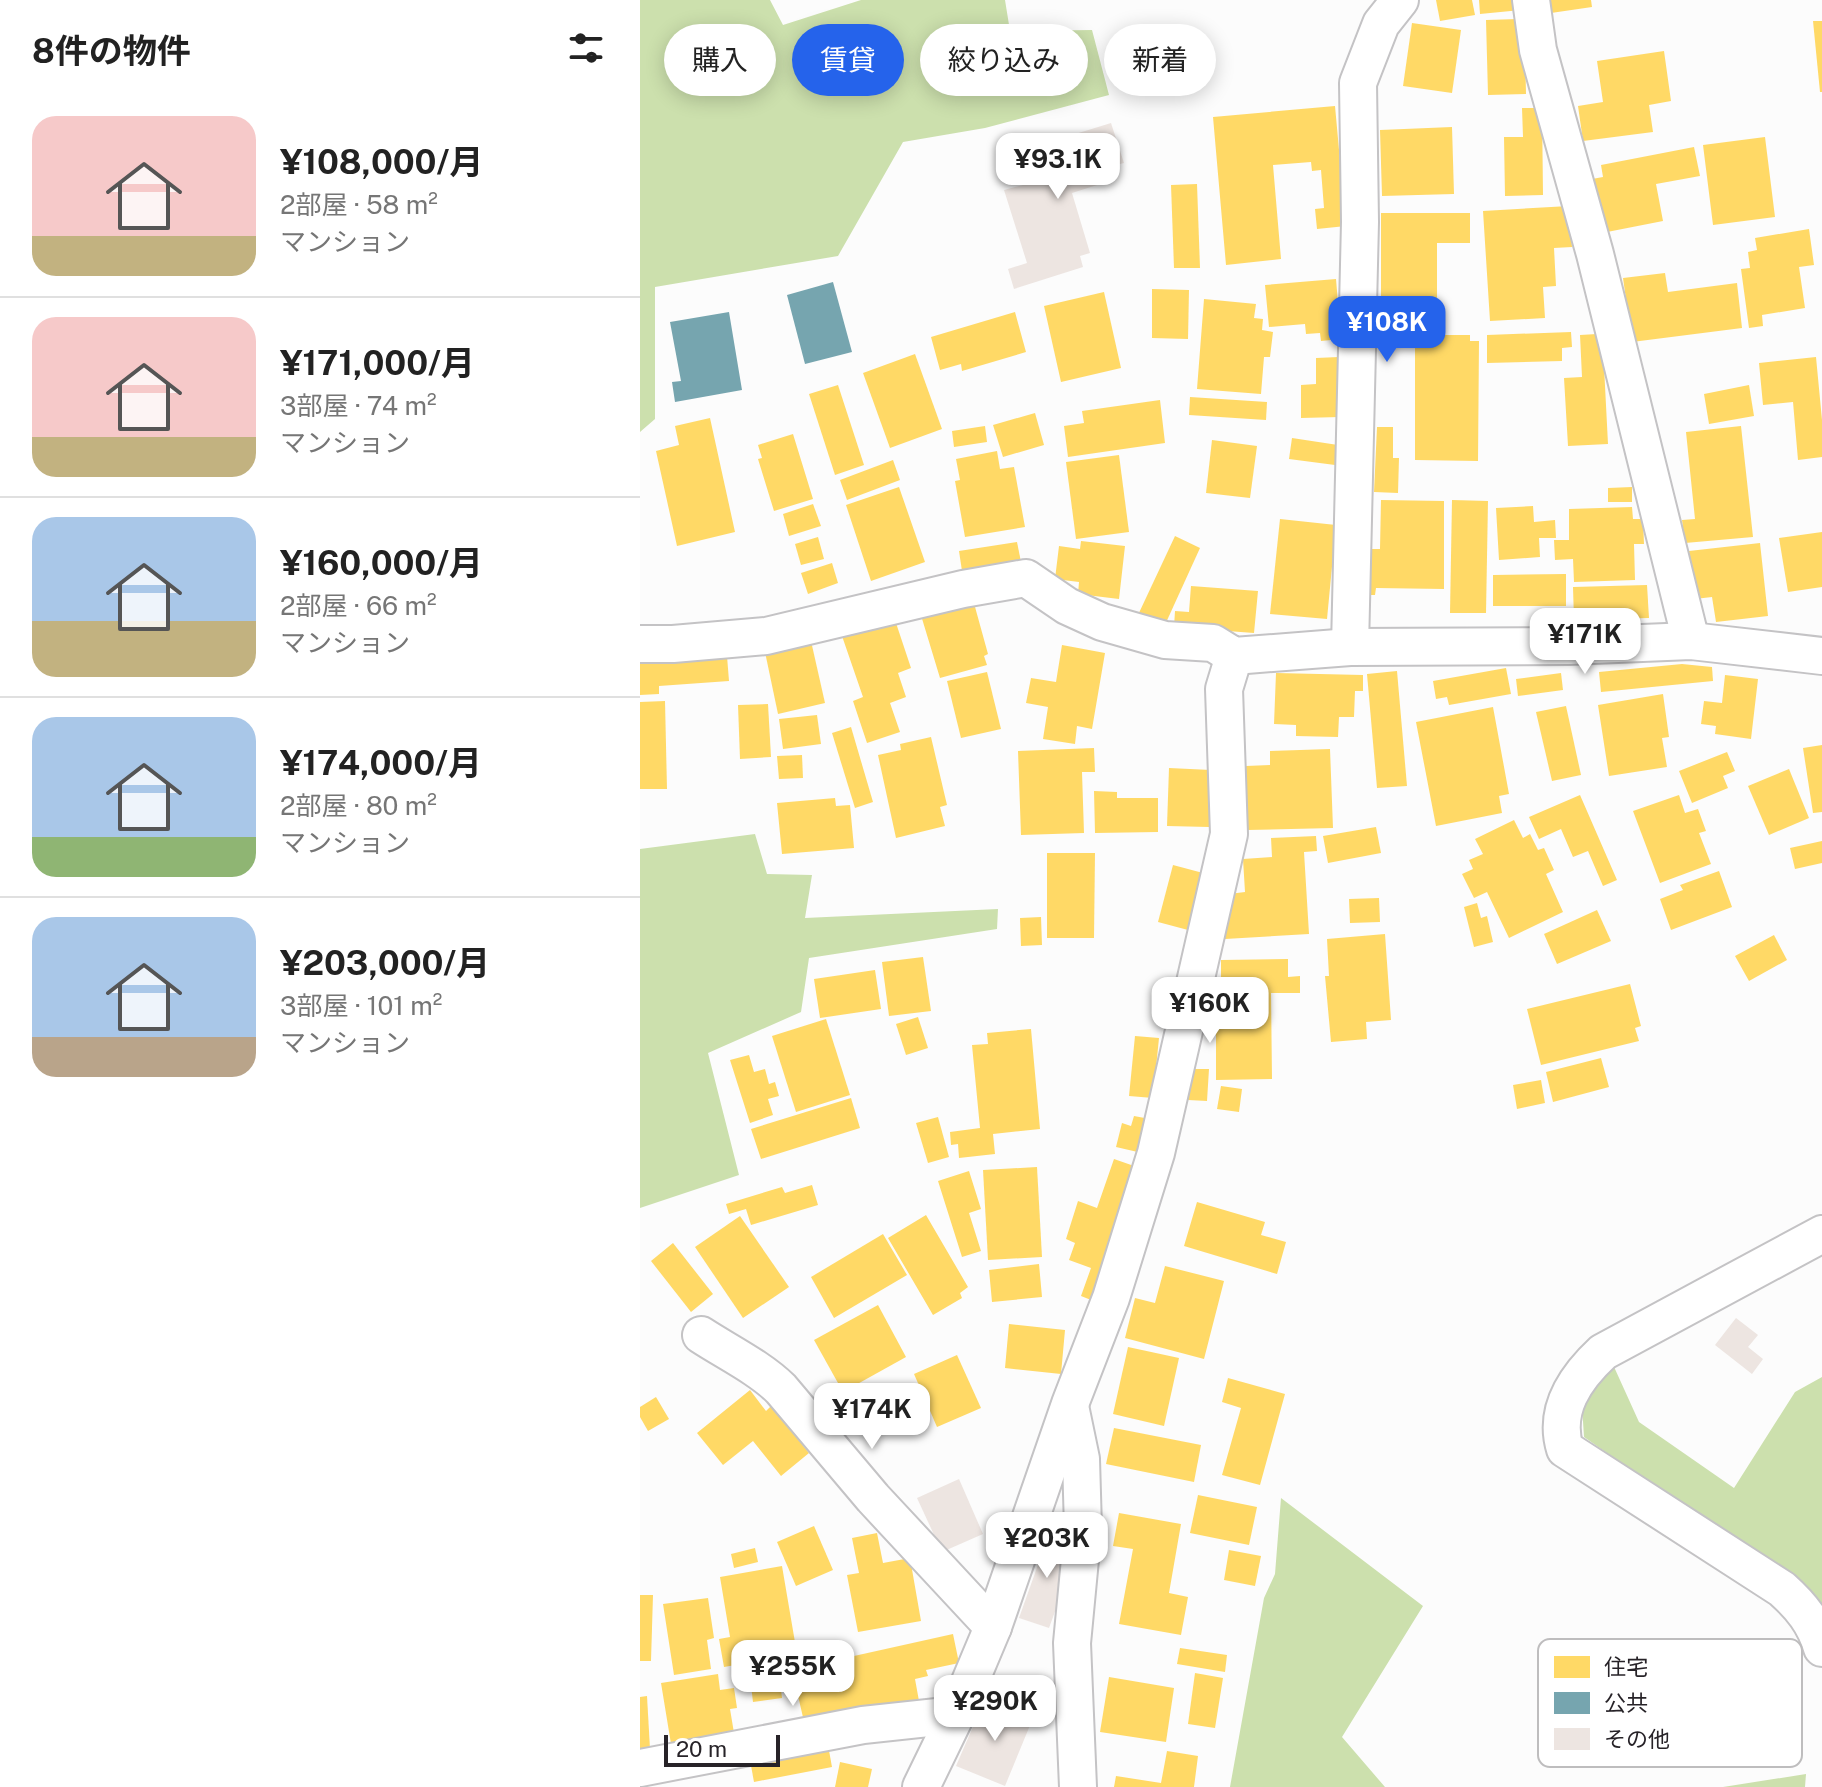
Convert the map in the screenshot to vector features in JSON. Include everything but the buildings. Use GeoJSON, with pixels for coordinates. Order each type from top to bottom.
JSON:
{"type":"FeatureCollection","features":[{"type":"Feature","properties":{"kind":"street"},"geometry":{"type":"LineString","coordinates":[[1350,647],[1360,222],[1358,83],[1381,24],[1400,0]]}},
{"type":"Feature","properties":{"kind":"street"},"geometry":{"type":"LineString","coordinates":[[1531,0],[1538,50],[1595,254],[1691,641]]}},
{"type":"Feature","properties":{"kind":"street"},"geometry":{"type":"LineString","coordinates":[[640,644],[766,636],[963,589],[1026,578],[1067,606],[1102,622],[1165,640],[1213,643],[1234,656],[1350,647],[1569,646],[1691,641],[1822,656]]}},
{"type":"Feature","properties":{"kind":"street"},"geometry":{"type":"LineString","coordinates":[[921,1787],[993,1627],[1070,1404],[1111,1298],[1156,1153],[1229,834],[1224,689],[1234,656]]}},
{"type":"Feature","properties":{"kind":"street"},"geometry":{"type":"LineString","coordinates":[[1822,1234],[1603,1352],[1585,1369],[1564,1404],[1560,1421],[1565,1449],[1782,1589],[1811,1620],[1822,1648]]}},
{"type":"Feature","properties":{"kind":"street"},"geometry":{"type":"LineString","coordinates":[[701,1335],[766,1375],[781,1389],[873,1498],[993,1627]]}},
{"type":"Feature","properties":{"kind":"street"},"geometry":{"type":"LineString","coordinates":[[1070,1404],[1081,1459],[1083,1528],[1072,1643],[1078,1787]]}},
{"type":"Feature","properties":{"kind":"street"},"geometry":{"type":"LineString","coordinates":[[640,1768],[863,1725],[956,1715]]}},
{"type":"Feature","properties":{"kind":"green space"},"geometry":{"type":"Polygon","coordinates":[[[640,0],[770,0],[783,25],[861,0],[1005,0],[1009,24],[920,24],[920,96],[1088,96],[1088,30],[1092,30],[1104,76],[1105,96],[985,128],[903,142],[838,256],[655,287],[655,419],[640,432],[640,0]]]}},
{"type":"Feature","properties":{"kind":"green space"},"geometry":{"type":"Polygon","coordinates":[[[755,834],[767,874],[812,875],[805,918],[998,909],[997,929],[809,958],[801,1012],[708,1053],[739,1175],[640,1208],[640,849],[755,834]]]}},
{"type":"Feature","properties":{"kind":"green space"},"geometry":{"type":"Polygon","coordinates":[[[1610,1358],[1639,1422],[1734,1488],[1795,1392],[1822,1377],[1822,1608],[1584,1437],[1582,1406],[1610,1358]]]}},
{"type":"Feature","properties":{"kind":"green space"},"geometry":{"type":"Polygon","coordinates":[[[1281,1498],[1423,1606],[1342,1737],[1385,1787],[1230,1787],[1264,1598],[1275,1574],[1281,1498]]]}},
{"type":"Feature","properties":{"kind":"green space"},"geometry":{"type":"Polygon","coordinates":[[[1806,1774],[1805,1787],[1723,1787],[1806,1774]]]}}]}
